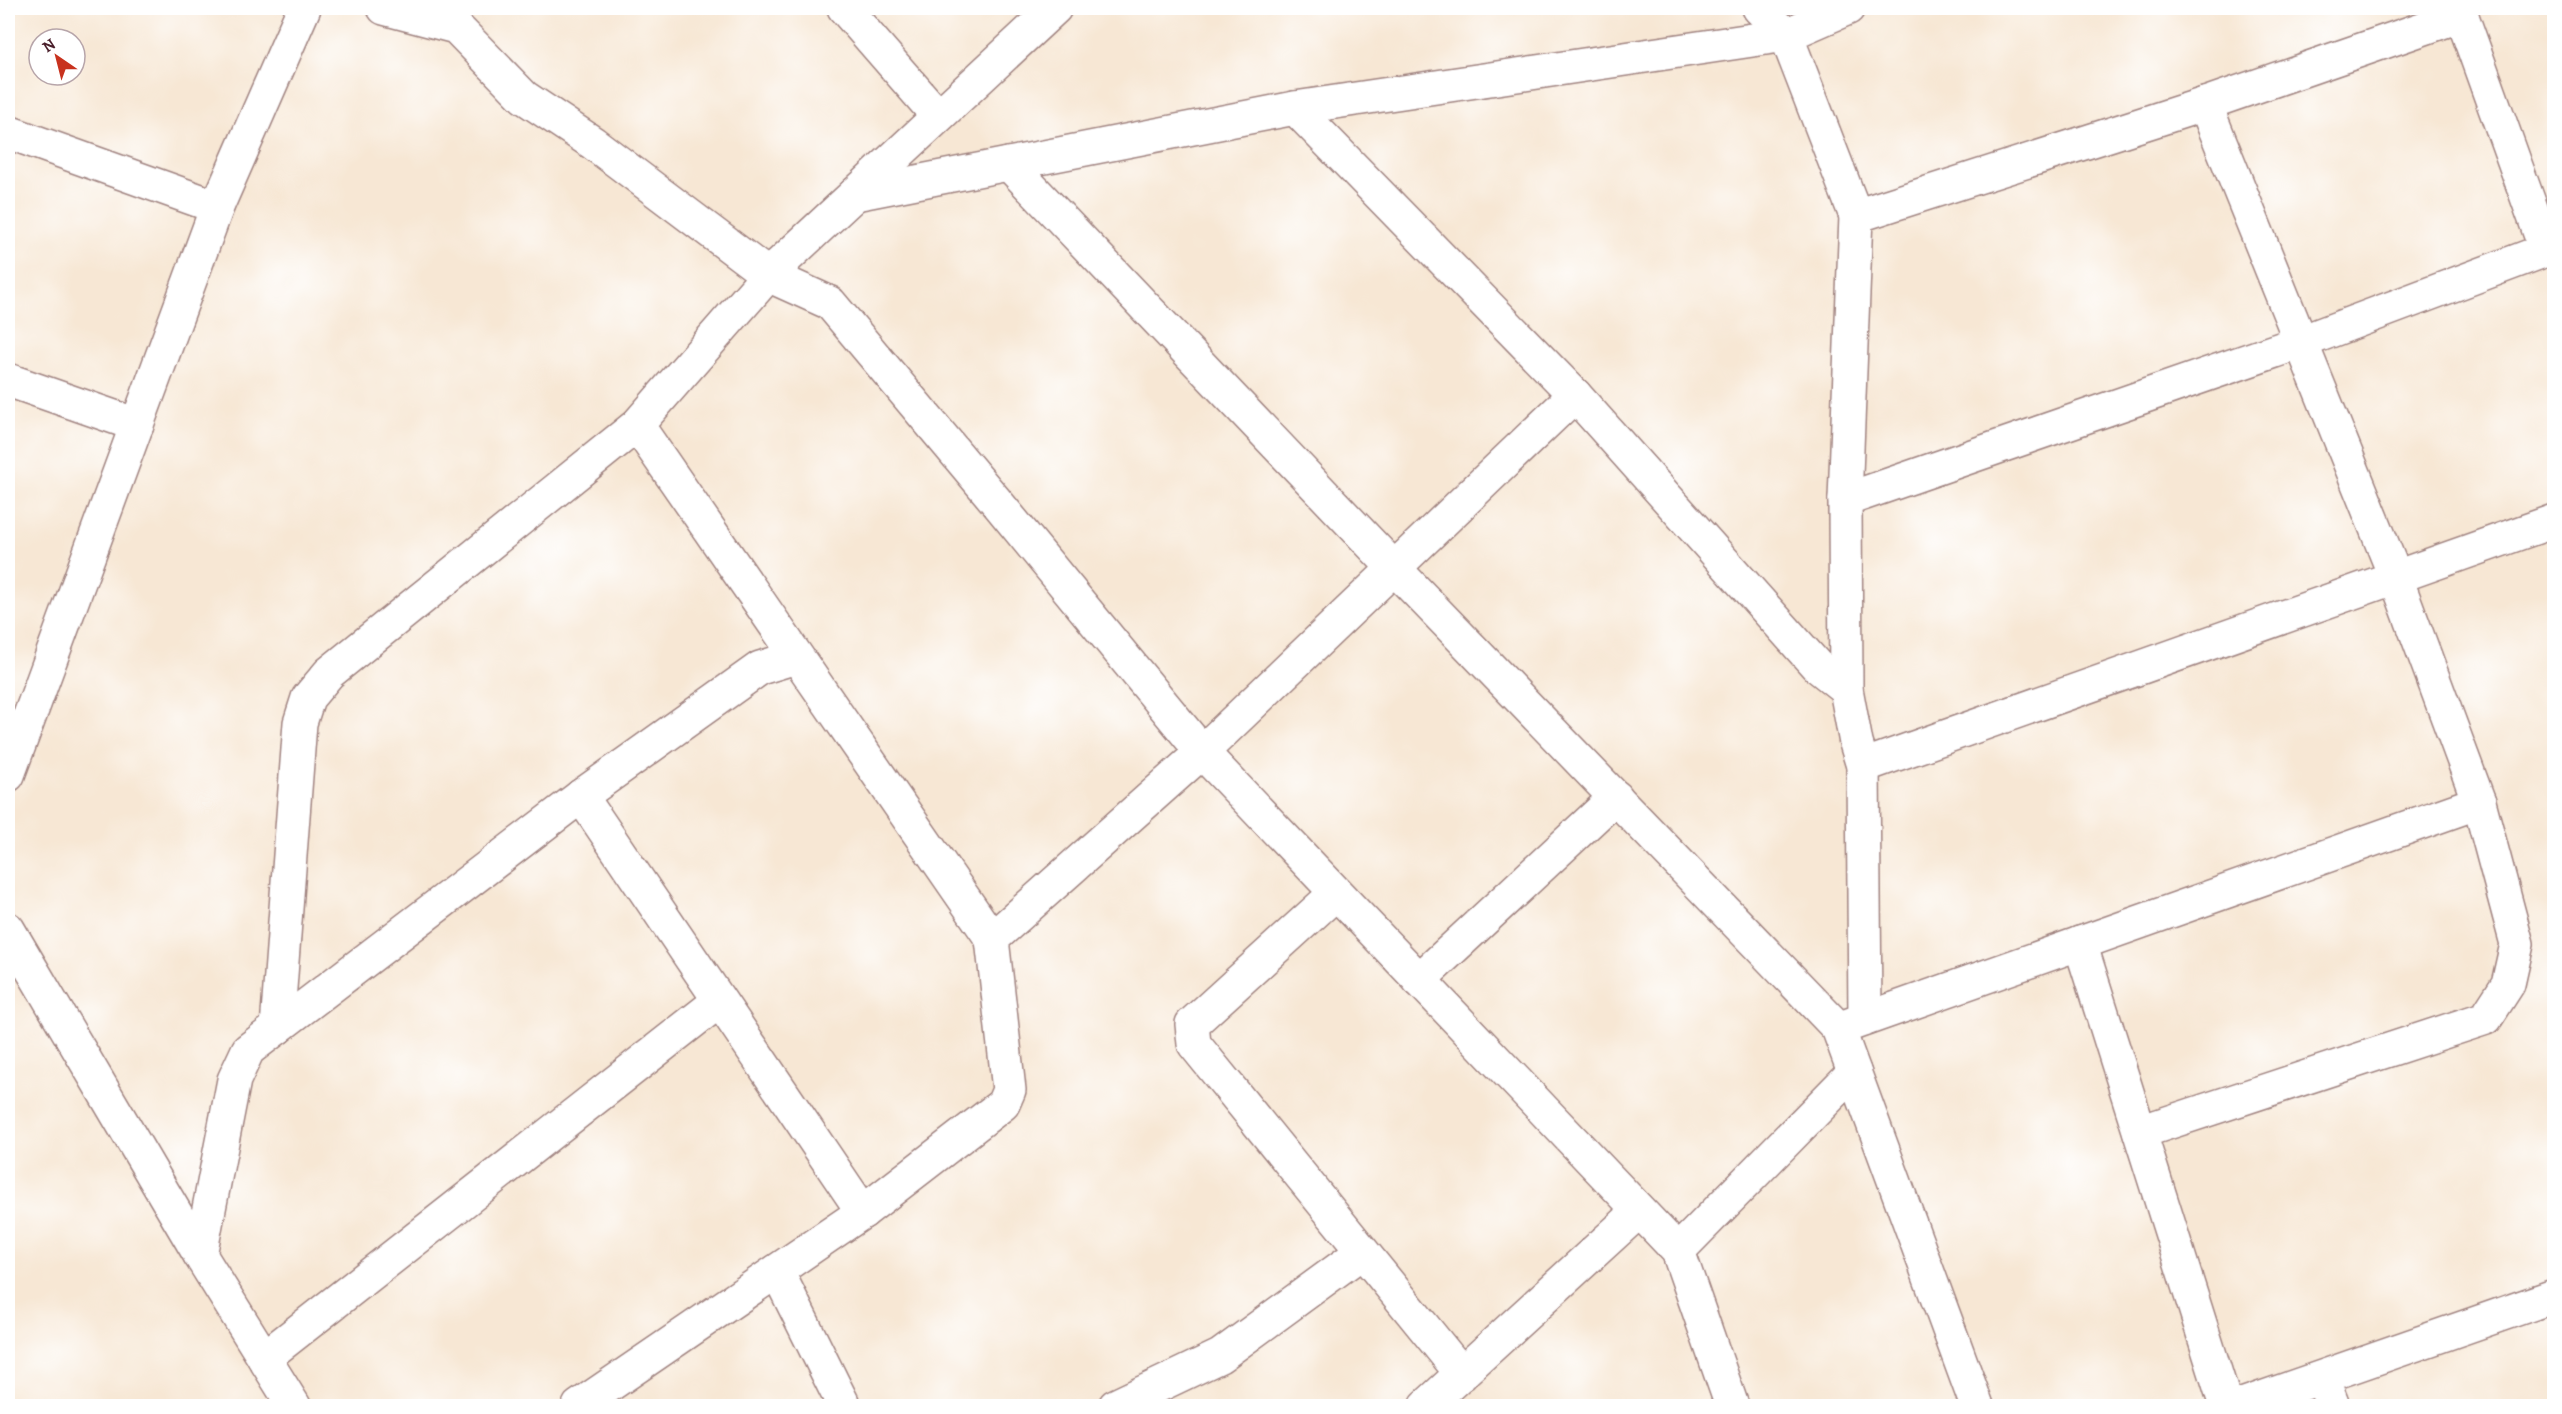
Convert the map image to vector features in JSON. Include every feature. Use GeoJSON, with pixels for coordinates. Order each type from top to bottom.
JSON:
{"type":"FeatureCollection","features":[{"type":"Feature","properties":{"kind":"street"},"geometry":{"type":"LineString","coordinates":[[8,775],[218,207],[304,8]]}},
{"type":"Feature","properties":{"kind":"street"},"geometry":{"type":"LineString","coordinates":[[384,8],[456,27],[524,98],[593,143],[768,274],[830,303],[1202,752],[1678,1251],[1732,1407]]}},
{"type":"Feature","properties":{"kind":"street"},"geometry":{"type":"LineString","coordinates":[[844,8],[938,116]]}},
{"type":"Feature","properties":{"kind":"street"},"geometry":{"type":"LineString","coordinates":[[277,1028],[300,723],[308,698],[329,673],[637,425],[768,274],[1055,8]]}},
{"type":"Feature","properties":{"kind":"street"},"geometry":{"type":"LineString","coordinates":[[1759,8],[1786,35],[1856,216],[1845,500],[1846,689],[1856,743],[1863,766],[1852,1024],[1854,1072],[1977,1407]]}},
{"type":"Feature","properties":{"kind":"street"},"geometry":{"type":"LineString","coordinates":[[855,194],[1295,108],[1786,35],[1848,8]]}},
{"type":"Feature","properties":{"kind":"street"},"geometry":{"type":"LineString","coordinates":[[1845,500],[2301,342],[2550,249],[2460,11],[2205,104],[1856,216]]}},
{"type":"Feature","properties":{"kind":"street"},"geometry":{"type":"LineString","coordinates":[[2140,1132],[2486,1018],[2508,984],[2517,944],[2479,802],[2396,578],[2205,104]]}},
{"type":"Feature","properties":{"kind":"street"},"geometry":{"type":"LineString","coordinates":[[1295,108],[1575,395],[1817,666],[1846,689]]}},
{"type":"Feature","properties":{"kind":"street"},"geometry":{"type":"LineString","coordinates":[[8,132],[218,207]]}},
{"type":"Feature","properties":{"kind":"street"},"geometry":{"type":"LineString","coordinates":[[1009,164],[1616,797],[1852,1024]]}},
{"type":"Feature","properties":{"kind":"street"},"geometry":{"type":"LineString","coordinates":[[8,380],[137,425]]}},
{"type":"Feature","properties":{"kind":"street"},"geometry":{"type":"LineString","coordinates":[[992,939],[1202,752],[1575,395]]}},
{"type":"Feature","properties":{"kind":"street"},"geometry":{"type":"LineString","coordinates":[[579,1407],[862,1212],[1003,1104],[1008,1089],[992,939],[637,425]]}},
{"type":"Feature","properties":{"kind":"street"},"geometry":{"type":"LineString","coordinates":[[1863,766],[2554,521]]}},
{"type":"Feature","properties":{"kind":"street"},"geometry":{"type":"LineString","coordinates":[[200,1255],[234,1080],[248,1050],[581,796],[760,668],[796,657]]}},
{"type":"Feature","properties":{"kind":"street"},"geometry":{"type":"LineString","coordinates":[[581,796],[862,1212]]}},
{"type":"Feature","properties":{"kind":"street"},"geometry":{"type":"LineString","coordinates":[[1419,980],[1616,797]]}},
{"type":"Feature","properties":{"kind":"street"},"geometry":{"type":"LineString","coordinates":[[1852,1024],[2479,802]]}},
{"type":"Feature","properties":{"kind":"street"},"geometry":{"type":"LineString","coordinates":[[1336,893],[1192,1024],[1194,1044],[1462,1374]]}},
{"type":"Feature","properties":{"kind":"street"},"geometry":{"type":"LineString","coordinates":[[8,929],[200,1255],[264,1358],[284,1400]]}},
{"type":"Feature","properties":{"kind":"street"},"geometry":{"type":"LineString","coordinates":[[2080,943],[2226,1407]]}},
{"type":"Feature","properties":{"kind":"street"},"geometry":{"type":"LineString","coordinates":[[264,1358],[719,1001]]}},
{"type":"Feature","properties":{"kind":"street"},"geometry":{"type":"LineString","coordinates":[[1678,1251],[1854,1072]]}},
{"type":"Feature","properties":{"kind":"street"},"geometry":{"type":"LineString","coordinates":[[1426,1407],[1639,1211]]}},
{"type":"Feature","properties":{"kind":"street"},"geometry":{"type":"LineString","coordinates":[[1115,1407],[1220,1356],[1362,1252]]}},
{"type":"Feature","properties":{"kind":"street"},"geometry":{"type":"LineString","coordinates":[[777,1271],[844,1407]]}},
{"type":"Feature","properties":{"kind":"street"},"geometry":{"type":"LineString","coordinates":[[2239,1407],[2327,1392],[2554,1296]]}}]}
